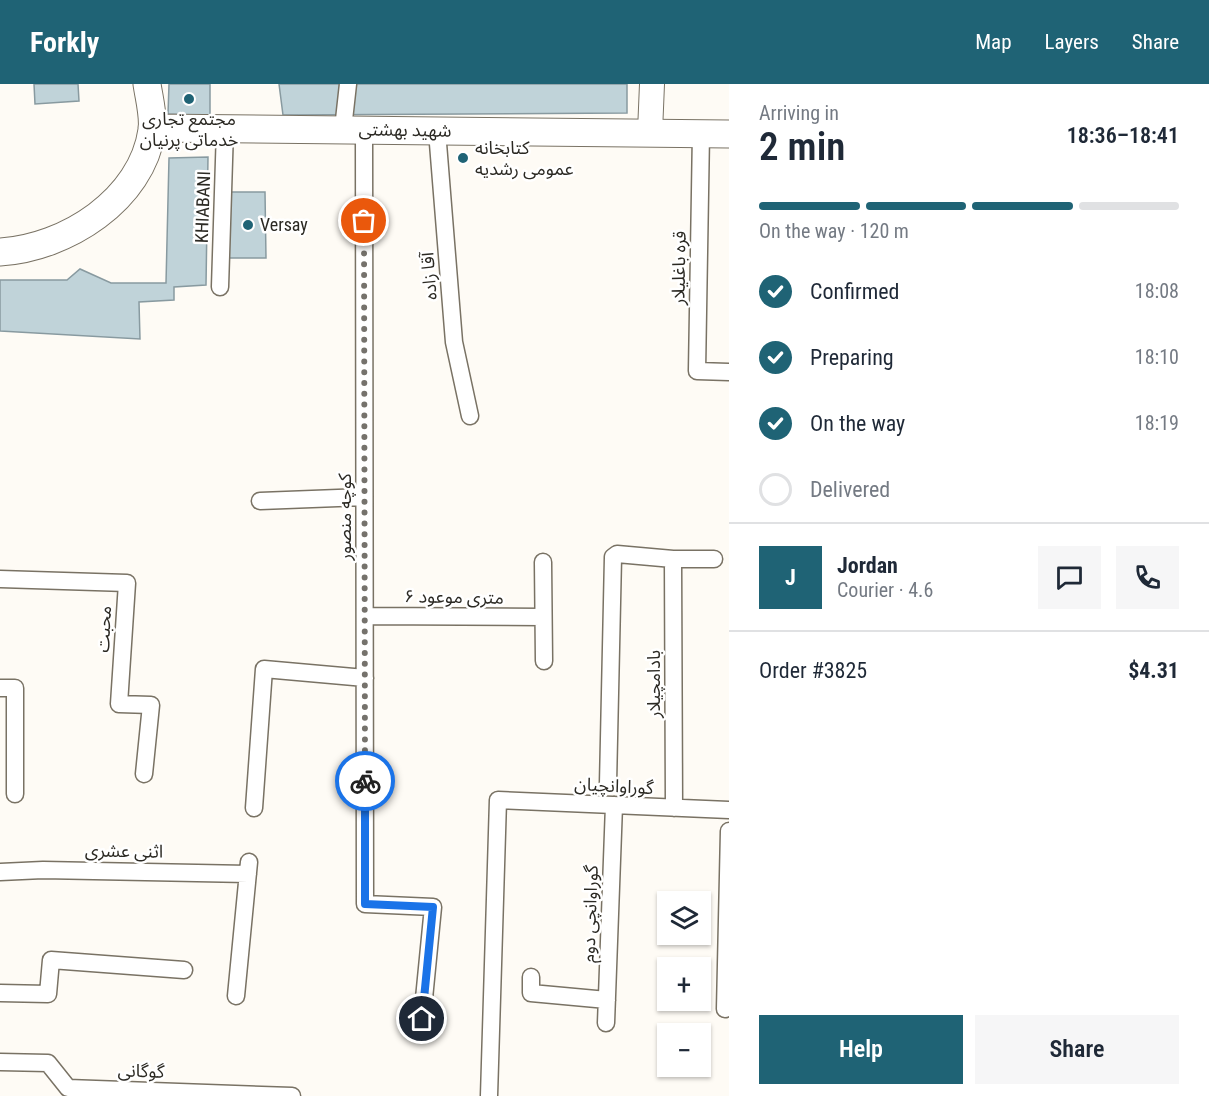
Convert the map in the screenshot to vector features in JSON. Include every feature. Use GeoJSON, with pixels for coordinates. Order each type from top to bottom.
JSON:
{"type":"FeatureCollection","features":[{"type":"Feature","properties":{"kind":"main road"},"geometry":{"type":"LineString","coordinates":[[0,252],[31,248],[62,237],[104,210],[121,193],[147,152],[152,128],[147,84]]}},
{"type":"Feature","properties":{"kind":"main road"},"geometry":{"type":"LineString","coordinates":[[650,132],[652,84]]}},
{"type":"Feature","properties":{"kind":"main road","name":"شهید بهشتى"},"geometry":{"type":"LineString","coordinates":[[152,128],[729,134]]}},
{"type":"Feature","properties":{"kind":"street","name":"کوچه منصور"},"geometry":{"type":"LineString","coordinates":[[348,84],[353,129],[364,497],[365,904],[433,907],[422,1019]]}},
{"type":"Feature","properties":{"kind":"street","name":"KHIABANI"},"geometry":{"type":"LineString","coordinates":[[220,287],[225,129]]}},
{"type":"Feature","properties":{"kind":"street","name":"آقا زاده"},"geometry":{"type":"LineString","coordinates":[[437,130],[454,342],[470,416]]}},
{"type":"Feature","properties":{"kind":"street","name":"قره باغلیلار"},"geometry":{"type":"LineString","coordinates":[[701,133],[697,371],[729,372]]}},
{"type":"Feature","properties":{"kind":"street"},"geometry":{"type":"LineString","coordinates":[[260,501],[364,497]]}},
{"type":"Feature","properties":{"kind":"street"},"geometry":{"type":"LineString","coordinates":[[608,784],[614,557],[617,555],[714,559]]}},
{"type":"Feature","properties":{"kind":"street","name":"بادامچیلار"},"geometry":{"type":"LineString","coordinates":[[673,559],[674,808]]}},
{"type":"Feature","properties":{"kind":"street"},"geometry":{"type":"LineString","coordinates":[[543,562],[544,661]]}},
{"type":"Feature","properties":{"kind":"street","name":"محبت"},"geometry":{"type":"LineString","coordinates":[[0,579],[127,583],[119,704],[151,705],[144,774]]}},
{"type":"Feature","properties":{"kind":"street","name":"۶ متری موعود"},"geometry":{"type":"LineString","coordinates":[[365,616],[543,618]]}},
{"type":"Feature","properties":{"kind":"street"},"geometry":{"type":"LineString","coordinates":[[254,808],[264,669],[365,678]]}},
{"type":"Feature","properties":{"kind":"street"},"geometry":{"type":"LineString","coordinates":[[0,688],[15,688],[15,794]]}},
{"type":"Feature","properties":{"kind":"street","name":"گوراوانچیان"},"geometry":{"type":"LineString","coordinates":[[489,1096],[498,800],[729,810]]}},
{"type":"Feature","properties":{"kind":"street","name":"گوراوانچی دوم"},"geometry":{"type":"LineString","coordinates":[[606,1023],[614,805]]}},
{"type":"Feature","properties":{"kind":"street"},"geometry":{"type":"LineString","coordinates":[[725,1009],[729,831]]}},
{"type":"Feature","properties":{"kind":"street","name":"اثنی عشری"},"geometry":{"type":"LineString","coordinates":[[0,872],[248,868],[236,996]]}},
{"type":"Feature","properties":{"kind":"street"},"geometry":{"type":"LineString","coordinates":[[0,993],[48,994],[51,960],[184,970]]}},
{"type":"Feature","properties":{"kind":"street"},"geometry":{"type":"LineString","coordinates":[[531,977],[531,993],[607,1000]]}},
{"type":"Feature","properties":{"kind":"street","name":"گوگانی"},"geometry":{"type":"LineString","coordinates":[[0,1062],[48,1063],[68,1088],[292,1096]]}},
{"type":"Feature","properties":{"kind":"building"},"geometry":{"type":"Polygon","coordinates":[[[34,84],[78,84],[79,101],[35,104],[34,84]]]}},
{"type":"Feature","properties":{"kind":"building","name":"مجتمع تجاری خدماتی پرنیان"},"geometry":{"type":"Polygon","coordinates":[[[169,84],[210,84],[210,116],[168,114],[169,84]]]}},
{"type":"Feature","properties":{"kind":"building"},"geometry":{"type":"Polygon","coordinates":[[[279,84],[627,84],[627,113],[283,115],[279,84]]]}},
{"type":"Feature","properties":{"kind":"building"},"geometry":{"type":"Polygon","coordinates":[[[208,157],[206,285],[174,287],[174,300],[139,302],[140,339],[0,331],[0,280],[67,280],[80,269],[111,283],[166,283],[169,158],[208,157]]]}},
{"type":"Feature","properties":{"kind":"building","name":"Versay"},"geometry":{"type":"Polygon","coordinates":[[[231,192],[265,192],[266,258],[228,258],[231,192]]]}},
{"type":"Feature","properties":{"kind":"way so far"},"geometry":{"type":"LineString","coordinates":[[364,221],[365,781]]}},
{"type":"Feature","properties":{"kind":"place","name":"مجتمع تجاری خدماتی پرنیان"},"geometry":{"type":"Point","coordinates":[189,99]}},
{"type":"Feature","properties":{"kind":"place","name":"کتابخانه عمومی رشدیه"},"geometry":{"type":"Point","coordinates":[463,158]}},
{"type":"Feature","properties":{"kind":"place","name":"Versay"},"geometry":{"type":"Point","coordinates":[248,225]}},
{"type":"Feature","properties":{"kind":"route"},"geometry":{"type":"LineString","coordinates":[[365,781],[365,904],[433,907],[422,1019]]}}]}
